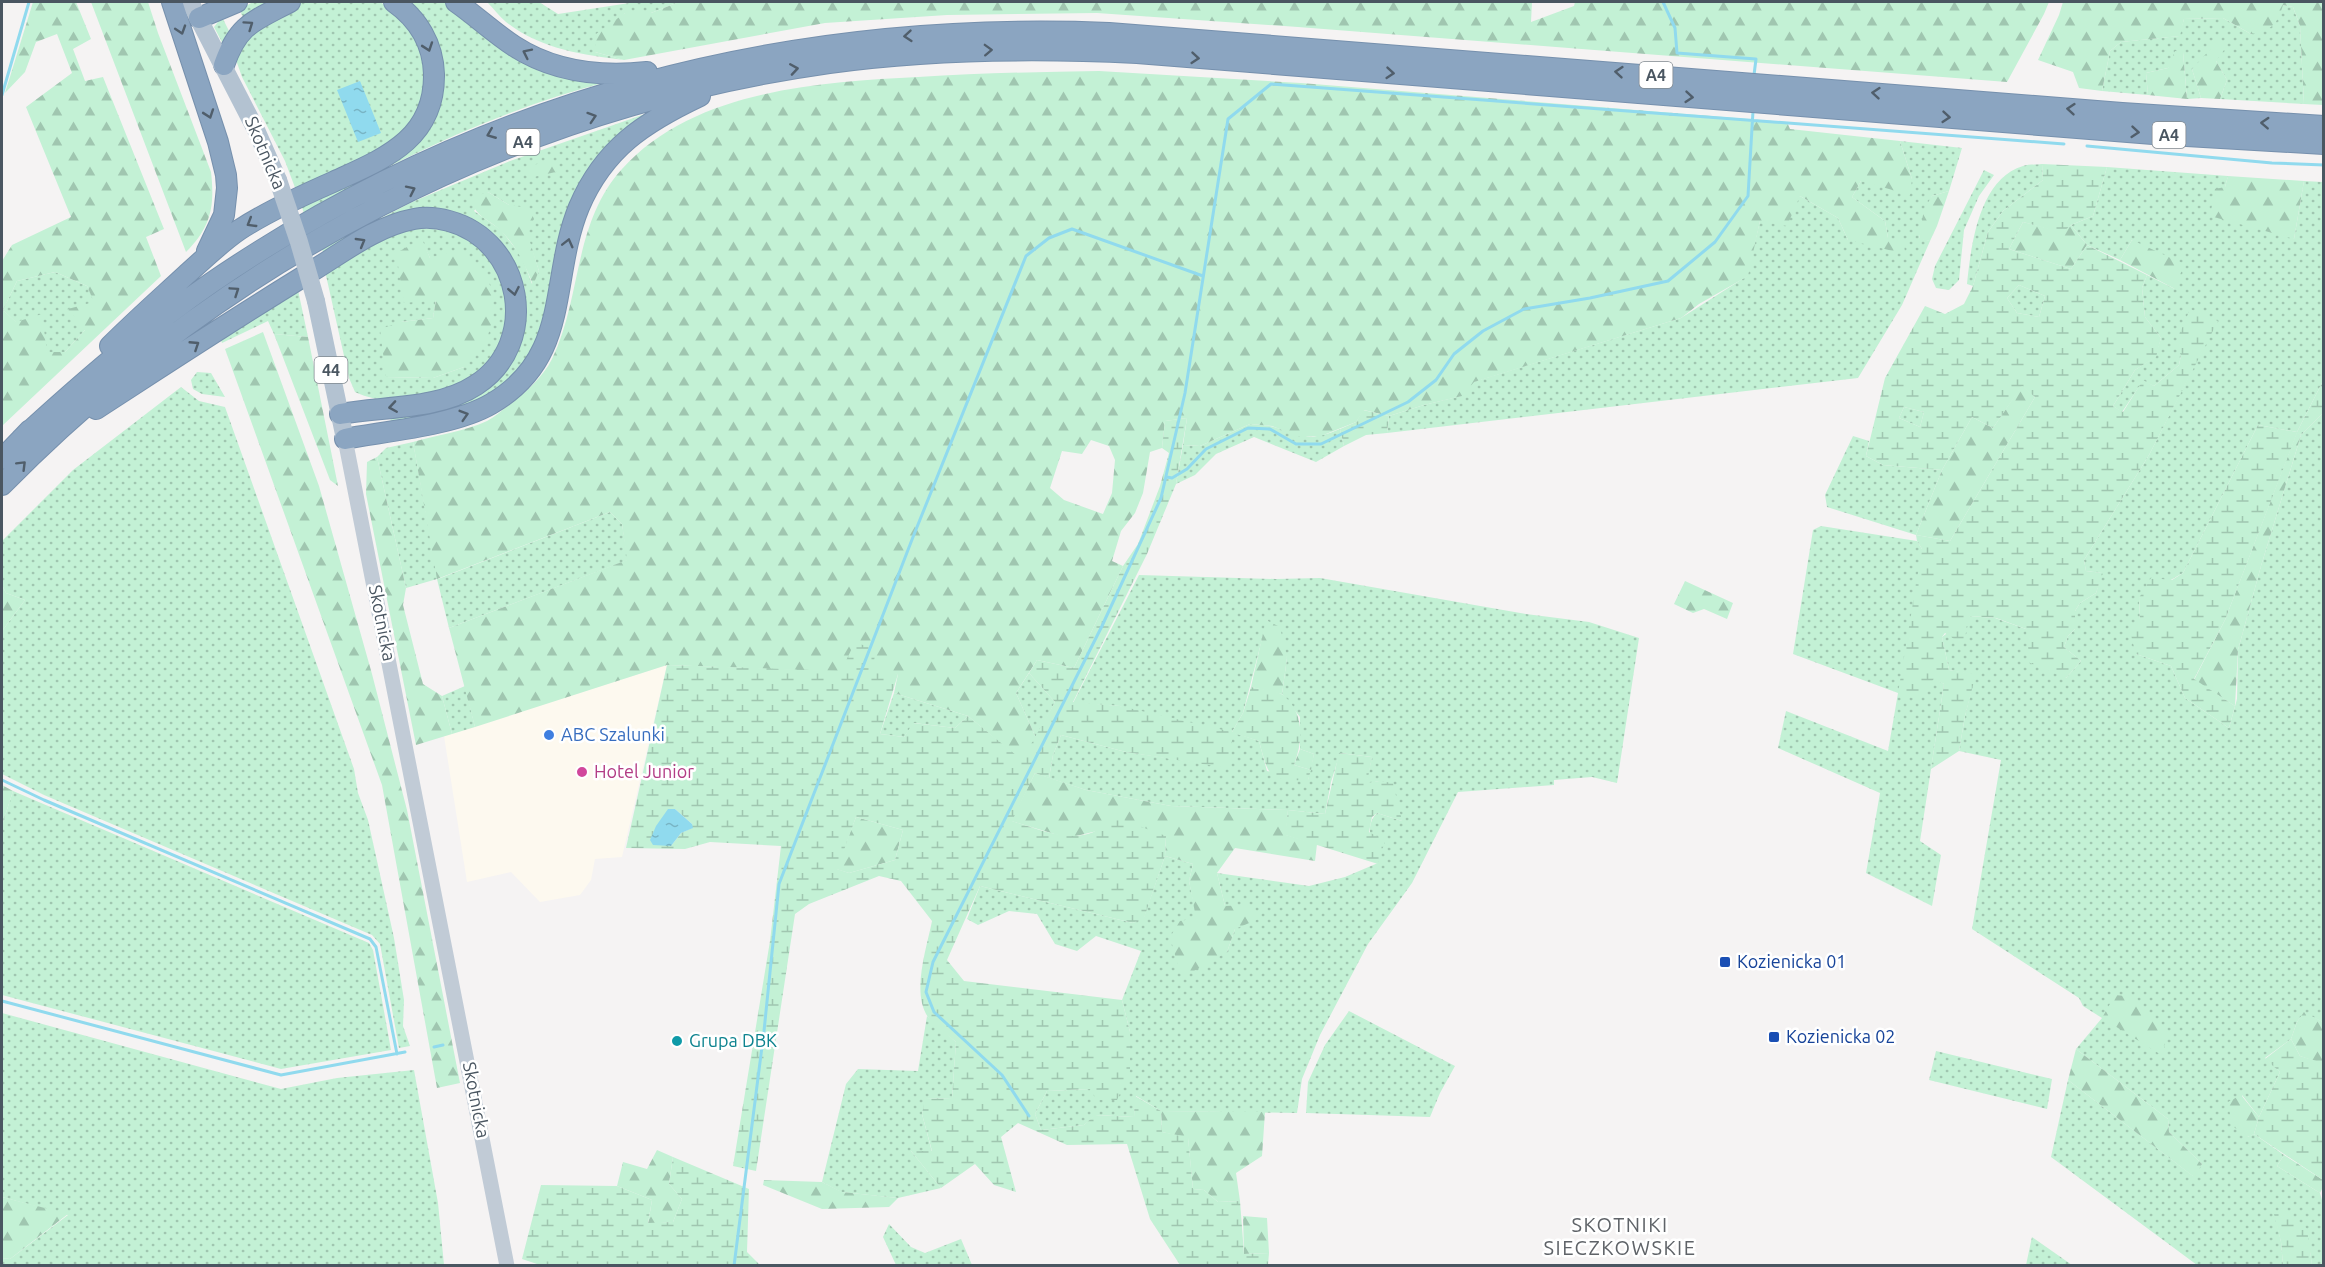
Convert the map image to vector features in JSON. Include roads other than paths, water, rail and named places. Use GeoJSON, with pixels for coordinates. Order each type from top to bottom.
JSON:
{"type":"FeatureCollection","features":[{"type":"Feature","properties":{"kind":"highway"},"geometry":{"type":"LineString","coordinates":[[172,2],[215,130],[226,175],[224,214],[214,239],[201,261]]}},
{"type":"Feature","properties":{"kind":"highway"},"geometry":{"type":"LineString","coordinates":[[194,10],[237,2]]}},
{"type":"Feature","properties":{"kind":"highway"},"geometry":{"type":"LineString","coordinates":[[224,65],[230,47],[239,32],[290,2]]}},
{"type":"Feature","properties":{"kind":"highway"},"geometry":{"type":"LineString","coordinates":[[21,440],[98,356],[228,238],[259,218],[390,155],[409,140],[418,129],[433,93],[432,56],[418,24],[394,2]]}},
{"type":"Feature","properties":{"kind":"highway"},"geometry":{"type":"LineString","coordinates":[[456,2],[517,48],[552,65],[570,70],[620,75],[706,67]]}},
{"type":"Feature","properties":{"kind":"highway","name":"A4"},"geometry":{"type":"LineString","coordinates":[[2,459],[117,354],[208,285],[281,239],[361,193],[439,156],[541,115],[620,89],[706,67],[800,49],[884,38],[988,32],[1082,32],[1191,38],[2134,114],[2324,126]]}},
{"type":"Feature","properties":{"kind":"highway","name":"A4"},"geometry":{"type":"LineString","coordinates":[[2,485],[42,445],[109,385],[198,316],[263,272],[365,212],[470,163],[554,130],[663,96],[736,79],[831,63],[989,50],[1081,50],[2153,134],[2324,144]]}},
{"type":"Feature","properties":{"kind":"highway"},"geometry":{"type":"LineString","coordinates":[[345,439],[465,415],[490,405],[521,381],[531,369],[546,342],[557,308],[563,265],[573,226],[583,199],[597,174],[620,147],[657,117],[736,79]]}},
{"type":"Feature","properties":{"kind":"highway"},"geometry":{"type":"LineString","coordinates":[[42,445],[244,314],[377,233],[404,221],[430,218],[457,224],[480,236],[501,258],[512,281],[516,302],[516,325],[513,335],[507,351],[496,367],[478,384],[453,396],[340,414]]}},
{"type":"Feature","properties":{"kind":"main road","name":"Skotnicka"},"geometry":{"type":"LineString","coordinates":[[194,10],[224,65],[278,180],[316,301],[507,1266]]}},
{"type":"Feature","properties":{"kind":"water"},"geometry":{"type":"Polygon","coordinates":[[[360,81],[381,133],[358,142],[337,90],[360,81]]]}},
{"type":"Feature","properties":{"kind":"water"},"geometry":{"type":"Polygon","coordinates":[[[668,809],[675,809],[692,824],[693,828],[681,833],[671,846],[653,845],[650,840],[656,826],[668,809]]]}},
{"type":"Feature","properties":{"kind":"waterway"},"geometry":{"type":"LineString","coordinates":[[2,95],[29,2]]}},
{"type":"Feature","properties":{"kind":"waterway"},"geometry":{"type":"LineString","coordinates":[[1663,2],[1675,28],[1677,53],[1756,59],[1754,75]]}},
{"type":"Feature","properties":{"kind":"waterway"},"geometry":{"type":"LineString","coordinates":[[1029,1116],[1002,1075],[934,1012],[926,992],[933,962],[1102,626],[1161,498],[1185,393],[1228,119],[1271,84],[2064,144]]}},
{"type":"Feature","properties":{"kind":"waterway"},"geometry":{"type":"LineString","coordinates":[[1167,477],[1172,478],[1187,469],[1206,449],[1248,428],[1270,429],[1296,444],[1321,444],[1408,402],[1436,380],[1454,354],[1483,331],[1524,309],[1668,281],[1715,242],[1748,196],[1753,111]]}},
{"type":"Feature","properties":{"kind":"waterway"},"geometry":{"type":"LineString","coordinates":[[2087,146],[2272,163],[2324,165]]}},
{"type":"Feature","properties":{"kind":"waterway"},"geometry":{"type":"LineString","coordinates":[[734,1266],[764,1031],[779,884],[913,537],[1026,256],[1049,238],[1072,229],[1203,276]]}},
{"type":"Feature","properties":{"kind":"waterway"},"geometry":{"type":"LineString","coordinates":[[2,780],[370,939],[376,947],[397,1054]]}},
{"type":"Feature","properties":{"kind":"waterway"},"geometry":{"type":"LineString","coordinates":[[2,1001],[281,1075],[405,1052]]}},
{"type":"Feature","properties":{"kind":"waterway"},"geometry":{"type":"LineString","coordinates":[[434,1047],[443,1045]]}},
{"type":"Feature","properties":{"kind":"place","name":"ABC Szalunki"},"geometry":{"type":"Point","coordinates":[549,735]}},
{"type":"Feature","properties":{"kind":"place","name":"Hotel Junior"},"geometry":{"type":"Point","coordinates":[582,772]}},
{"type":"Feature","properties":{"kind":"place","name":"Kozienicka 01"},"geometry":{"type":"Point","coordinates":[1725,962]}},
{"type":"Feature","properties":{"kind":"place","name":"Kozienicka 02"},"geometry":{"type":"Point","coordinates":[1774,1037]}},
{"type":"Feature","properties":{"kind":"place","name":"Grupa DBK"},"geometry":{"type":"Point","coordinates":[677,1041]}},
{"type":"Feature","properties":{"kind":"district","name":"SKOTNIKI SIECZKOWSKIE"},"geometry":{"type":"Point","coordinates":[1620,1236]}}]}
